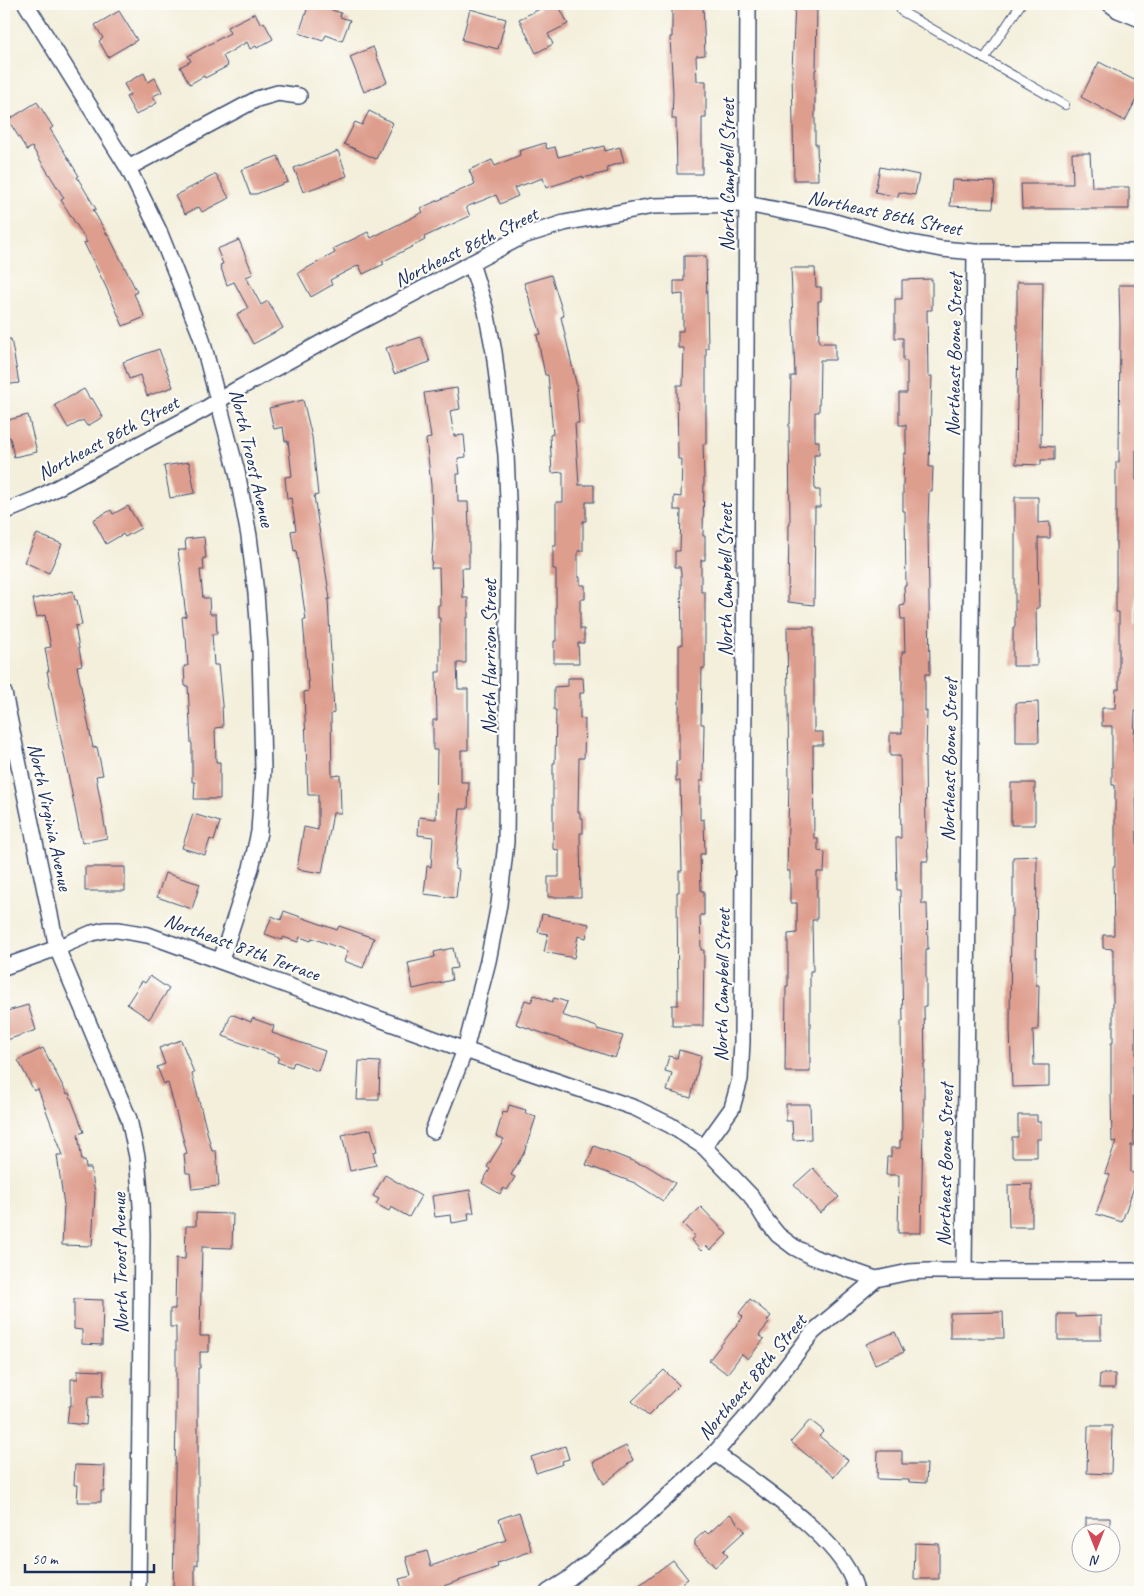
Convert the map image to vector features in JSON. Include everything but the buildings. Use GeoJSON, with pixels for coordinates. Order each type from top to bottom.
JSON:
{"type":"FeatureCollection","features":[{"type":"Feature","properties":{"kind":"street","name":"North Troost Avenue"},"geometry":{"type":"LineString","coordinates":[[26,4],[128,168],[159,231],[201,336],[237,472],[250,536],[260,650],[263,769],[259,832],[251,868],[221,960]]}},
{"type":"Feature","properties":{"kind":"street","name":"North Campbell Street"},"geometry":{"type":"LineString","coordinates":[[704,1147],[732,1108],[740,1079],[742,1041],[748,4]]}},
{"type":"Feature","properties":{"kind":"street"},"geometry":{"type":"LineString","coordinates":[[1110,4],[1118,10],[1140,20]]}},
{"type":"Feature","properties":{"kind":"street"},"geometry":{"type":"LineString","coordinates":[[128,168],[257,99],[278,93],[300,96]]}},
{"type":"Feature","properties":{"kind":"street","name":"Northeast 86th Street"},"geometry":{"type":"LineString","coordinates":[[4,512],[36,499],[219,401],[339,333],[523,236],[564,223],[608,213],[653,206],[747,204],[828,220],[901,241],[942,249],[976,252],[1133,252],[1140,254]]}},
{"type":"Feature","properties":{"kind":"street","name":"Northeast Boone Street"},"geometry":{"type":"LineString","coordinates":[[964,1270],[976,252]]}},
{"type":"Feature","properties":{"kind":"street","name":"North Harrison Street"},"geometry":{"type":"LineString","coordinates":[[465,1050],[488,961],[499,904],[506,842],[508,802],[509,522],[506,455],[494,352],[486,311],[471,263]]}},
{"type":"Feature","properties":{"kind":"street","name":"North Virginia Avenue"},"geometry":{"type":"LineString","coordinates":[[4,693],[56,948]]}},
{"type":"Feature","properties":{"kind":"street","name":"Northeast 87th Terrace"},"geometry":{"type":"LineString","coordinates":[[4,967],[92,933],[105,930],[118,930],[148,935],[465,1050],[635,1108],[670,1125],[704,1147],[751,1196],[765,1219],[778,1235],[794,1247],[813,1257],[876,1280]]}},
{"type":"Feature","properties":{"kind":"street","name":"North Troost Avenue"},"geometry":{"type":"LineString","coordinates":[[56,948],[129,1118],[136,1156],[142,1205],[138,1592]]}},
{"type":"Feature","properties":{"kind":"street"},"geometry":{"type":"LineString","coordinates":[[433,1131],[465,1050]]}},
{"type":"Feature","properties":{"kind":"street","name":"Northeast 88th Street"},"geometry":{"type":"LineString","coordinates":[[548,1592],[567,1580],[644,1518],[715,1453],[756,1406],[812,1332],[876,1280],[909,1272],[964,1270],[1140,1271]]}},
{"type":"Feature","properties":{"kind":"street"},"geometry":{"type":"LineString","coordinates":[[715,1453],[802,1519],[832,1547],[850,1571],[856,1592]]}},
{"type":"Feature","properties":{"kind":"lane"},"geometry":{"type":"LineString","coordinates":[[984,59],[1021,4]]}},
{"type":"Feature","properties":{"kind":"lane"},"geometry":{"type":"LineString","coordinates":[[901,12],[1065,105]]}}]}
